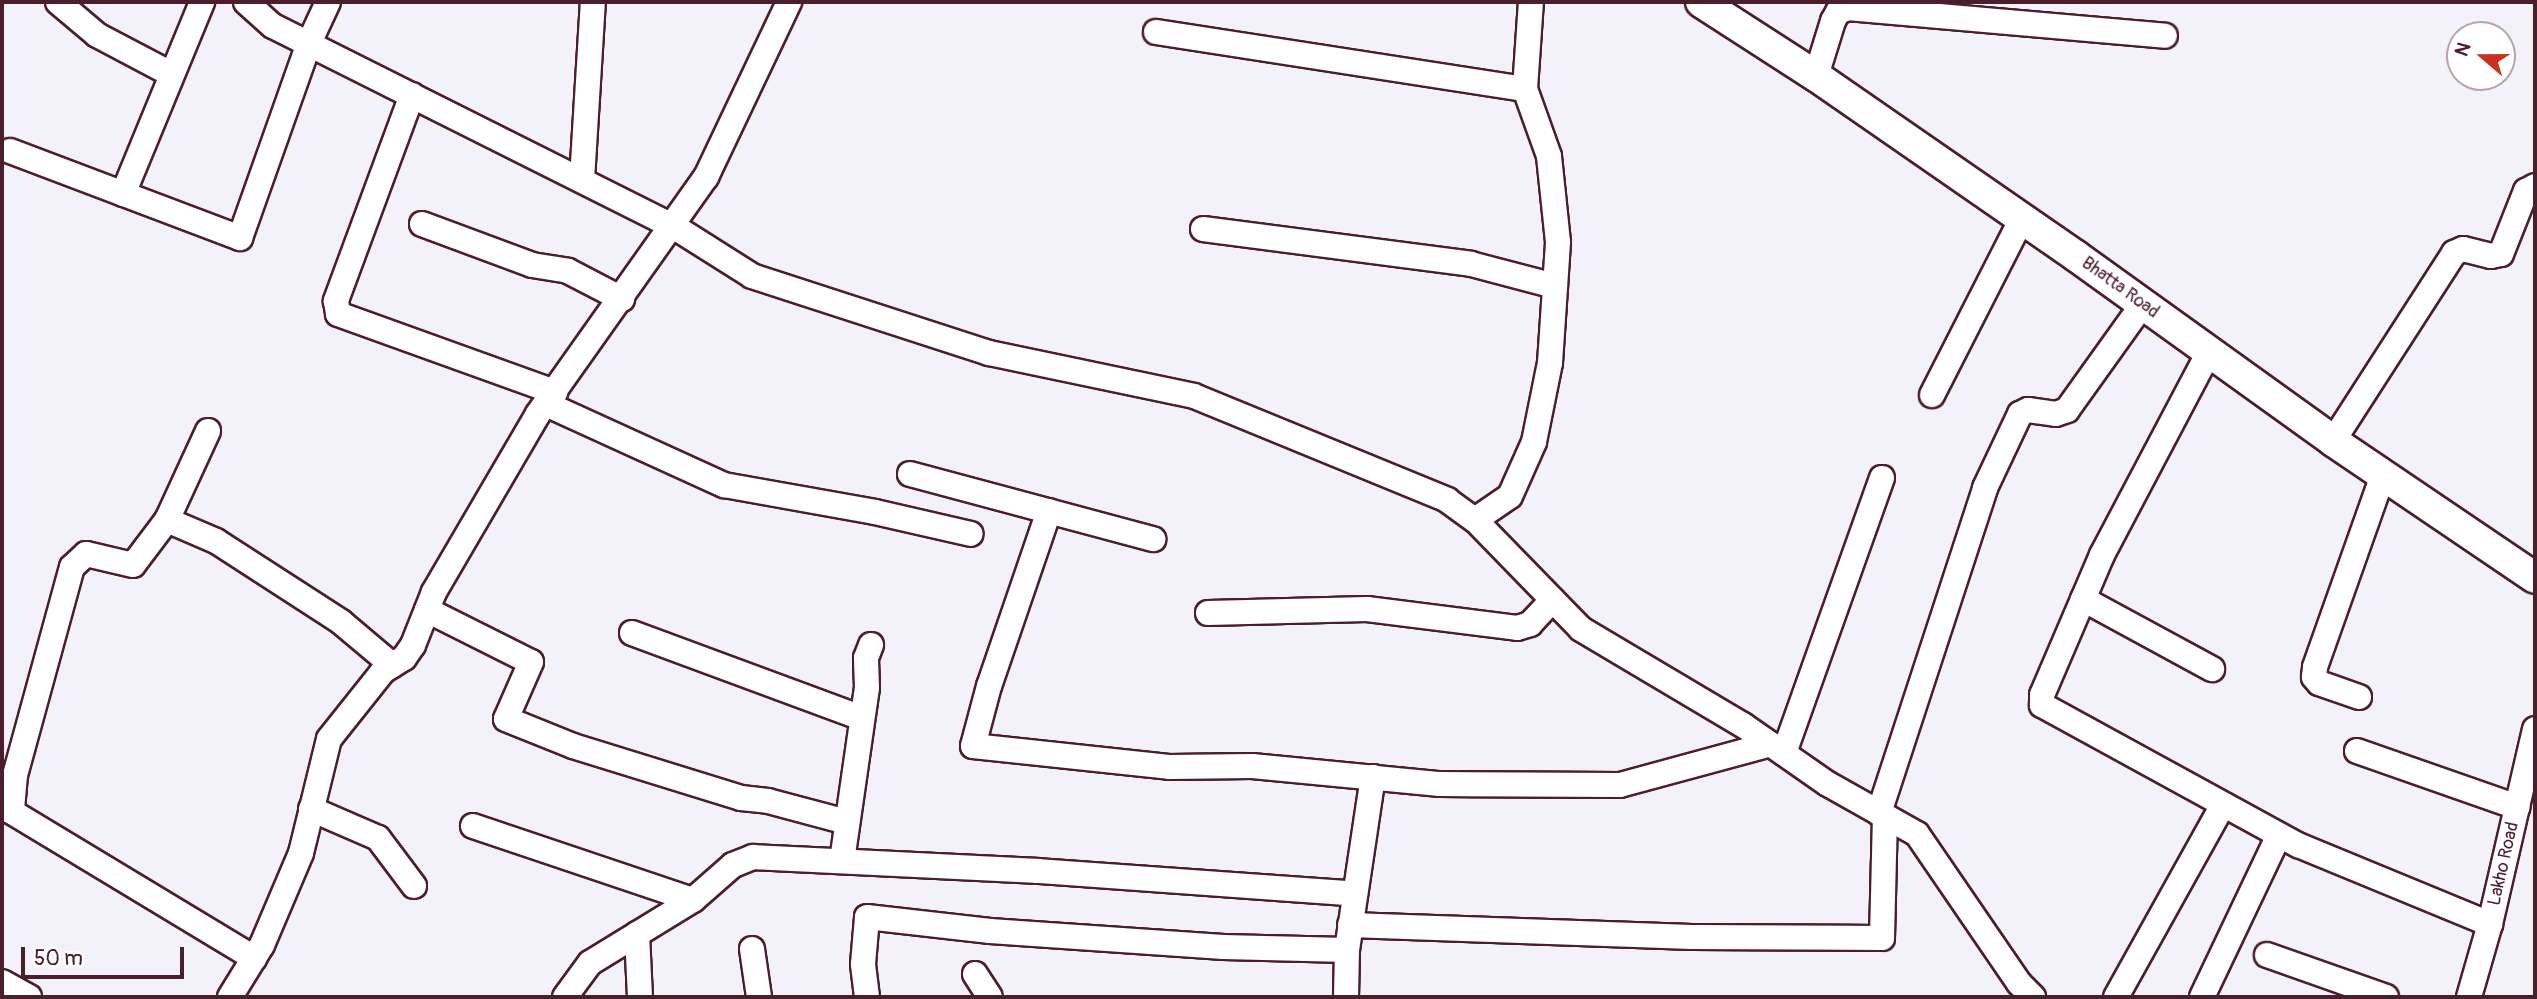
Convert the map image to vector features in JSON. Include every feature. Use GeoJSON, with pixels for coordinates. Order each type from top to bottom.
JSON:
{"type":"FeatureCollection","features":[{"type":"Feature","properties":{"kind":"main road","name":"Bhatta Road"},"geometry":{"type":"LineString","coordinates":[[1701,2],[1816,76],[2022,218],[2333,441],[2535,578]]}},
{"type":"Feature","properties":{"kind":"street"},"geometry":{"type":"LineString","coordinates":[[58,2],[97,35],[171,74]]}},
{"type":"Feature","properties":{"kind":"street"},"geometry":{"type":"LineString","coordinates":[[123,194],[202,2]]}},
{"type":"Feature","properties":{"kind":"street"},"geometry":{"type":"LineString","coordinates":[[247,2],[273,26],[673,226],[752,276],[989,353],[1194,396],[1447,500],[1475,520],[1581,629],[1916,834],[2021,993]]}},
{"type":"Feature","properties":{"kind":"street"},"geometry":{"type":"LineString","coordinates":[[10,151],[240,238],[309,43],[328,2]]}},
{"type":"Feature","properties":{"kind":"street"},"geometry":{"type":"LineString","coordinates":[[582,180],[593,2]]}},
{"type":"Feature","properties":{"kind":"street"},"geometry":{"type":"LineString","coordinates":[[230,997],[254,958],[301,853],[329,739],[383,671],[404,658],[413,645],[434,592],[550,398],[706,177],[789,2]]}},
{"type":"Feature","properties":{"kind":"street"},"geometry":{"type":"LineString","coordinates":[[1475,520],[1510,496],[1534,442],[1550,363],[1558,242],[1549,156],[1525,89],[1531,2]]}},
{"type":"Feature","properties":{"kind":"street"},"geometry":{"type":"LineString","coordinates":[[1816,76],[1833,21],[1838,12],[1848,8],[2165,36]]}},
{"type":"Feature","properties":{"kind":"street"},"geometry":{"type":"LineString","coordinates":[[1156,32],[1525,89]]}},
{"type":"Feature","properties":{"kind":"street"},"geometry":{"type":"LineString","coordinates":[[412,95],[336,301],[338,314],[550,398],[723,485],[875,512],[971,534]]}},
{"type":"Feature","properties":{"kind":"street"},"geometry":{"type":"LineString","coordinates":[[2333,441],[2454,253],[2463,249],[2491,256],[2501,254],[2526,191],[2535,186]]}},
{"type":"Feature","properties":{"kind":"street"},"geometry":{"type":"LineString","coordinates":[[1932,395],[2022,218]]}},
{"type":"Feature","properties":{"kind":"street"},"geometry":{"type":"LineString","coordinates":[[422,224],[532,265],[568,271],[622,299]]}},
{"type":"Feature","properties":{"kind":"street"},"geometry":{"type":"LineString","coordinates":[[1203,229],[1471,264],[1555,286]]}},
{"type":"Feature","properties":{"kind":"street"},"geometry":{"type":"LineString","coordinates":[[1350,925],[1692,937],[1882,938],[1882,815],[1985,488],[2020,414],[2028,410],[2056,414],[2067,410],[2143,304]]}},
{"type":"Feature","properties":{"kind":"street"},"geometry":{"type":"LineString","coordinates":[[2209,352],[2102,555],[2042,695],[2042,705],[2278,835],[2490,924]]}},
{"type":"Feature","properties":{"kind":"street"},"geometry":{"type":"LineString","coordinates":[[208,432],[167,520],[133,565],[86,554],[72,567],[8,774],[12,812],[20,820],[254,958]]}},
{"type":"Feature","properties":{"kind":"street"},"geometry":{"type":"LineString","coordinates":[[910,474],[1153,539]]}},
{"type":"Feature","properties":{"kind":"street"},"geometry":{"type":"LineString","coordinates":[[2359,697],[2319,683],[2314,677],[2315,667],[2383,475]]}},
{"type":"Feature","properties":{"kind":"street"},"geometry":{"type":"LineString","coordinates":[[1778,749],[1882,478]]}},
{"type":"Feature","properties":{"kind":"street"},"geometry":{"type":"LineString","coordinates":[[1049,511],[989,686],[973,746],[1169,767],[1252,766],[1440,784],[1620,785],[1778,749]]}},
{"type":"Feature","properties":{"kind":"street"},"geometry":{"type":"LineString","coordinates":[[167,520],[216,541],[341,622],[392,665]]}},
{"type":"Feature","properties":{"kind":"street"},"geometry":{"type":"LineString","coordinates":[[2083,599],[2213,669]]}},
{"type":"Feature","properties":{"kind":"street"},"geometry":{"type":"LineString","coordinates":[[1208,613],[1367,609],[1517,628],[1530,624],[1552,600]]}},
{"type":"Feature","properties":{"kind":"street"},"geometry":{"type":"LineString","coordinates":[[427,610],[531,662],[506,719],[573,746],[741,798],[768,801],[847,822]]}},
{"type":"Feature","properties":{"kind":"street"},"geometry":{"type":"LineString","coordinates":[[632,632],[862,718]]}},
{"type":"Feature","properties":{"kind":"street"},"geometry":{"type":"LineString","coordinates":[[842,861],[862,718],[866,658],[871,645]]}},
{"type":"Feature","properties":{"kind":"street","name":"Lakho Road"},"geometry":{"type":"LineString","coordinates":[[2469,997],[2490,924],[2535,729]]}},
{"type":"Feature","properties":{"kind":"street"},"geometry":{"type":"LineString","coordinates":[[2357,751],[2517,807]]}},
{"type":"Feature","properties":{"kind":"street"},"geometry":{"type":"LineString","coordinates":[[1346,997],[1350,925],[1373,778]]}},
{"type":"Feature","properties":{"kind":"street"},"geometry":{"type":"LineString","coordinates":[[2116,997],[2223,805]]}},
{"type":"Feature","properties":{"kind":"street"},"geometry":{"type":"LineString","coordinates":[[311,809],[378,838],[414,886]]}},
{"type":"Feature","properties":{"kind":"street"},"geometry":{"type":"LineString","coordinates":[[473,826],[693,900]]}},
{"type":"Feature","properties":{"kind":"street"},"geometry":{"type":"LineString","coordinates":[[2202,997],[2278,835]]}},
{"type":"Feature","properties":{"kind":"street"},"geometry":{"type":"LineString","coordinates":[[565,997],[590,963],[693,900],[733,865],[753,857],[1038,871],[1355,894]]}},
{"type":"Feature","properties":{"kind":"street"},"geometry":{"type":"LineString","coordinates":[[867,997],[863,964],[867,917],[990,930],[1210,946],[1347,950]]}},
{"type":"Feature","properties":{"kind":"street"},"geometry":{"type":"LineString","coordinates":[[637,934],[640,997]]}},
{"type":"Feature","properties":{"kind":"street"},"geometry":{"type":"LineString","coordinates":[[752,949],[759,997]]}},
{"type":"Feature","properties":{"kind":"street"},"geometry":{"type":"LineString","coordinates":[[2267,955],[2386,997]]}},
{"type":"Feature","properties":{"kind":"street"},"geometry":{"type":"LineString","coordinates":[[975,974],[990,997]]}},
{"type":"Feature","properties":{"kind":"street"},"geometry":{"type":"LineString","coordinates":[[2,982],[29,997]]}}]}
